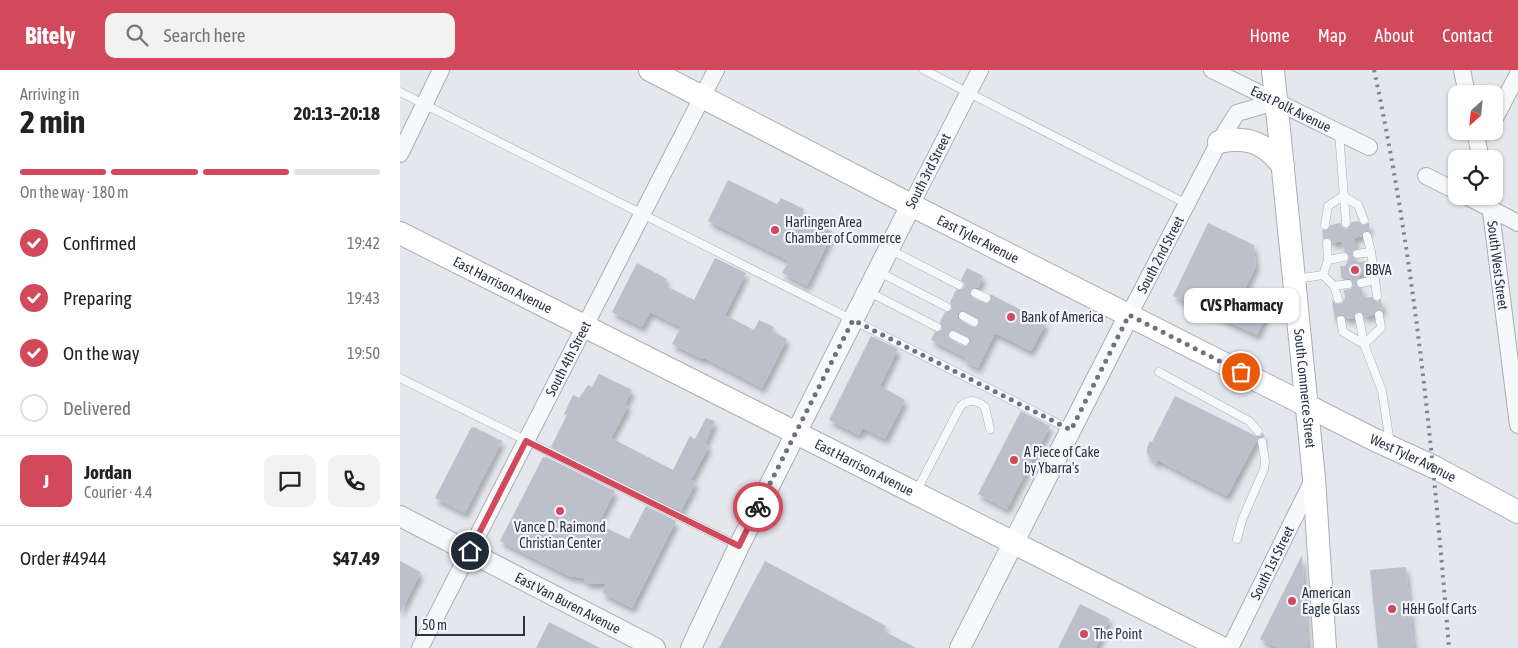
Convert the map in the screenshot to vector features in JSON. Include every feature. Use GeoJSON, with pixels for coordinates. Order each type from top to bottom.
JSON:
{"type":"FeatureCollection","features":[{"type":"Feature","properties":{"kind":"main road","name":"East Tyler Avenue"},"geometry":{"type":"LineString","coordinates":[[650,70],[911,205],[1306,405]]}},
{"type":"Feature","properties":{"kind":"main road","name":"South Commerce Street"},"geometry":{"type":"LineString","coordinates":[[1273,70],[1314,478],[1325,648]]}},
{"type":"Feature","properties":{"kind":"main road"},"geometry":{"type":"LineString","coordinates":[[1219,142],[1234,138],[1255,143],[1271,151],[1283,166]]}},
{"type":"Feature","properties":{"kind":"main road","name":"East Harrison Avenue"},"geometry":{"type":"LineString","coordinates":[[400,233],[1222,648]]}},
{"type":"Feature","properties":{"kind":"main road","name":"West Tyler Avenue"},"geometry":{"type":"LineString","coordinates":[[1306,405],[1434,467],[1518,512]]}},
{"type":"Feature","properties":{"kind":"street"},"geometry":{"type":"LineString","coordinates":[[400,153],[441,70]]}},
{"type":"Feature","properties":{"kind":"street","name":"South 4th Street"},"geometry":{"type":"LineString","coordinates":[[420,648],[716,70]]}},
{"type":"Feature","properties":{"kind":"street","name":"South 3rd Street"},"geometry":{"type":"LineString","coordinates":[[691,648],[796,432],[980,70]]}},
{"type":"Feature","properties":{"kind":"street","name":"East Polk Avenue"},"geometry":{"type":"LineString","coordinates":[[1212,70],[1369,147]]}},
{"type":"Feature","properties":{"kind":"street"},"geometry":{"type":"LineString","coordinates":[[1462,70],[1465,85]]}},
{"type":"Feature","properties":{"kind":"street"},"geometry":{"type":"LineString","coordinates":[[1503,104],[1516,80]]}},
{"type":"Feature","properties":{"kind":"street","name":"South 2nd Street"},"geometry":{"type":"LineString","coordinates":[[960,648],[1219,142],[1237,112],[1275,102]]}},
{"type":"Feature","properties":{"kind":"street"},"geometry":{"type":"LineString","coordinates":[[1426,176],[1448,187]]}},
{"type":"Feature","properties":{"kind":"street","name":"South West Street"},"geometry":{"type":"LineString","coordinates":[[1490,205],[1518,425]]}},
{"type":"Feature","properties":{"kind":"street"},"geometry":{"type":"LineString","coordinates":[[1493,205],[1518,223]]}},
{"type":"Feature","properties":{"kind":"street","name":"South 1st Street"},"geometry":{"type":"LineString","coordinates":[[1230,648],[1314,478]]}},
{"type":"Feature","properties":{"kind":"street","name":"East Van Buren Avenue"},"geometry":{"type":"LineString","coordinates":[[400,516],[655,648]]}},
{"type":"Feature","properties":{"kind":"lane"},"geometry":{"type":"LineString","coordinates":[[924,70],[1187,204]]}},
{"type":"Feature","properties":{"kind":"lane"},"geometry":{"type":"LineString","coordinates":[[400,92],[1071,430]]}},
{"type":"Feature","properties":{"kind":"lane"},"geometry":{"type":"LineString","coordinates":[[1339,133],[1342,196],[1346,222]]}},
{"type":"Feature","properties":{"kind":"lane"},"geometry":{"type":"LineString","coordinates":[[1342,196],[1358,205],[1364,220]]}},
{"type":"Feature","properties":{"kind":"lane"},"geometry":{"type":"LineString","coordinates":[[1325,225],[1328,206],[1342,196]]}},
{"type":"Feature","properties":{"kind":"lane"},"geometry":{"type":"LineString","coordinates":[[1368,236],[1376,296]]}},
{"type":"Feature","properties":{"kind":"lane"},"geometry":{"type":"LineString","coordinates":[[1323,275],[1328,260],[1327,243]]}},
{"type":"Feature","properties":{"kind":"lane"},"geometry":{"type":"LineString","coordinates":[[889,249],[959,285]]}},
{"type":"Feature","properties":{"kind":"lane"},"geometry":{"type":"LineString","coordinates":[[1357,254],[1371,252]]}},
{"type":"Feature","properties":{"kind":"lane"},"geometry":{"type":"LineString","coordinates":[[1328,260],[1344,256]]}},
{"type":"Feature","properties":{"kind":"lane"},"geometry":{"type":"LineString","coordinates":[[878,271],[947,307]]}},
{"type":"Feature","properties":{"kind":"lane"},"geometry":{"type":"LineString","coordinates":[[1294,279],[1323,275]]}},
{"type":"Feature","properties":{"kind":"lane"},"geometry":{"type":"LineString","coordinates":[[1323,275],[1334,286],[1338,299]]}},
{"type":"Feature","properties":{"kind":"lane"},"geometry":{"type":"LineString","coordinates":[[1361,283],[1375,280]]}},
{"type":"Feature","properties":{"kind":"lane"},"geometry":{"type":"LineString","coordinates":[[1334,286],[1348,284]]}},
{"type":"Feature","properties":{"kind":"lane"},"geometry":{"type":"LineString","coordinates":[[867,291],[937,327]]}},
{"type":"Feature","properties":{"kind":"lane"},"geometry":{"type":"LineString","coordinates":[[975,293],[986,298]]}},
{"type":"Feature","properties":{"kind":"lane"},"geometry":{"type":"LineString","coordinates":[[1364,344],[1382,328],[1379,315]]}},
{"type":"Feature","properties":{"kind":"lane"},"geometry":{"type":"LineString","coordinates":[[963,316],[974,322]]}},
{"type":"Feature","properties":{"kind":"lane"},"geometry":{"type":"LineString","coordinates":[[1359,317],[1364,344],[1382,391],[1391,447]]}},
{"type":"Feature","properties":{"kind":"lane"},"geometry":{"type":"LineString","coordinates":[[1341,320],[1343,332],[1364,344]]}},
{"type":"Feature","properties":{"kind":"lane"},"geometry":{"type":"LineString","coordinates":[[953,335],[965,341]]}},
{"type":"Feature","properties":{"kind":"lane"},"geometry":{"type":"LineString","coordinates":[[1159,372],[1249,421],[1258,431]]}},
{"type":"Feature","properties":{"kind":"lane"},"geometry":{"type":"LineString","coordinates":[[400,378],[739,546]]}},
{"type":"Feature","properties":{"kind":"lane"},"geometry":{"type":"LineString","coordinates":[[916,493],[960,407],[965,402],[974,401],[985,407],[990,429]]}},
{"type":"Feature","properties":{"kind":"lane"},"geometry":{"type":"LineString","coordinates":[[1237,539],[1242,520],[1264,469],[1265,461],[1262,442]]}},
{"type":"Feature","properties":{"kind":"building"},"geometry":{"type":"Polygon","coordinates":[[[728,180],[777,204],[781,198],[804,209],[801,216],[833,232],[807,286],[782,273],[789,261],[708,221],[728,180]]]}},
{"type":"Feature","properties":{"kind":"building","name":"BBVA"},"geometry":{"type":"Polygon","coordinates":[[[1358,221],[1363,225],[1369,223],[1370,231],[1365,231],[1362,236],[1354,238],[1356,249],[1352,255],[1358,262],[1367,261],[1368,273],[1360,275],[1356,285],[1362,289],[1363,298],[1372,297],[1377,302],[1381,299],[1383,311],[1378,310],[1373,315],[1365,317],[1363,313],[1358,312],[1354,318],[1347,319],[1340,315],[1335,321],[1332,300],[1336,304],[1342,303],[1345,298],[1344,290],[1351,289],[1354,284],[1350,279],[1342,279],[1340,266],[1345,266],[1350,256],[1344,251],[1342,241],[1333,243],[1329,238],[1323,239],[1322,230],[1327,230],[1331,225],[1340,223],[1343,228],[1347,229],[1352,222],[1358,221]]]}},
{"type":"Feature","properties":{"kind":"building"},"geometry":{"type":"Polygon","coordinates":[[[1208,223],[1254,245],[1256,266],[1242,295],[1254,300],[1251,306],[1267,314],[1257,335],[1173,296],[1208,223]]]}},
{"type":"Feature","properties":{"kind":"building"},"geometry":{"type":"Polygon","coordinates":[[[715,258],[746,273],[725,315],[754,330],[759,320],[774,327],[772,331],[787,339],[762,388],[703,357],[702,359],[672,344],[681,327],[650,312],[642,327],[612,312],[637,263],[667,279],[664,285],[694,300],[715,258]]]}},
{"type":"Feature","properties":{"kind":"building","name":"Bank of America"},"geometry":{"type":"Polygon","coordinates":[[[967,268],[983,276],[978,288],[970,290],[972,298],[987,303],[991,300],[990,294],[1046,323],[1031,351],[995,333],[978,368],[965,361],[966,358],[931,340],[935,332],[942,330],[940,322],[945,312],[952,310],[950,302],[956,290],[964,288],[965,284],[961,280],[967,268]],[[962,310],[958,314],[958,319],[972,327],[977,326],[978,319],[962,310]],[[952,329],[948,333],[949,338],[963,346],[968,345],[969,338],[952,329]]]}},
{"type":"Feature","properties":{"kind":"building"},"geometry":{"type":"Polygon","coordinates":[[[871,336],[898,349],[880,386],[905,400],[885,439],[863,428],[859,435],[829,420],[871,336]]]}},
{"type":"Feature","properties":{"kind":"building"},"geometry":{"type":"Polygon","coordinates":[[[599,374],[632,390],[625,404],[628,406],[611,438],[673,470],[690,436],[695,439],[706,418],[715,421],[705,444],[709,446],[691,480],[696,482],[681,511],[551,447],[567,415],[564,414],[573,395],[579,398],[588,385],[592,387],[599,374]]]}},
{"type":"Feature","properties":{"kind":"building"},"geometry":{"type":"Polygon","coordinates":[[[1175,396],[1256,436],[1260,436],[1263,433],[1265,437],[1257,440],[1227,496],[1158,460],[1156,464],[1147,454],[1150,441],[1152,442],[1175,396]]]}},
{"type":"Feature","properties":{"kind":"building","name":"A Piece of Cake by Ybarra's"},"geometry":{"type":"Polygon","coordinates":[[[1021,411],[1050,426],[1007,509],[978,494],[1021,411]]]}},
{"type":"Feature","properties":{"kind":"building"},"geometry":{"type":"Polygon","coordinates":[[[474,427],[502,441],[465,513],[435,498],[471,428],[474,427]]]}},
{"type":"Feature","properties":{"kind":"building"},"geometry":{"type":"Polygon","coordinates":[[[543,457],[615,491],[598,524],[629,539],[646,506],[676,521],[632,608],[602,593],[606,584],[587,583],[583,578],[569,576],[500,541],[543,457]]]}},
{"type":"Feature","properties":{"kind":"building","name":"American Eagle Glass"},"geometry":{"type":"Polygon","coordinates":[[[1302,555],[1308,648],[1278,648],[1260,639],[1302,555]]]}},
{"type":"Feature","properties":{"kind":"building"},"geometry":{"type":"Polygon","coordinates":[[[400,561],[421,572],[400,613],[400,561]]]}},
{"type":"Feature","properties":{"kind":"building"},"geometry":{"type":"Polygon","coordinates":[[[765,561],[886,626],[884,631],[916,648],[719,648],[765,561]]]}},
{"type":"Feature","properties":{"kind":"building","name":"H&H Golf Carts"},"geometry":{"type":"Polygon","coordinates":[[[1406,567],[1414,648],[1378,648],[1370,570],[1406,567]]]}},
{"type":"Feature","properties":{"kind":"building","name":"The Point"},"geometry":{"type":"Polygon","coordinates":[[[1080,604],[1110,619],[1096,648],[1058,648],[1080,604]]]}},
{"type":"Feature","properties":{"kind":"building"},"geometry":{"type":"Polygon","coordinates":[[[549,622],[600,648],[536,648],[549,622]]]}},
{"type":"Feature","properties":{"kind":"railway"},"geometry":{"type":"LineString","coordinates":[[1374,70],[1401,213],[1412,285],[1429,430],[1449,648]]}},
{"type":"Feature","properties":{"kind":"way so far"},"geometry":{"type":"LineString","coordinates":[[758,507],[853,320],[1071,430],[1129,315],[1241,372]]}},
{"type":"Feature","properties":{"kind":"place","name":"Harlingen Area Chamber of Commerce"},"geometry":{"type":"Point","coordinates":[775,230]}},
{"type":"Feature","properties":{"kind":"place","name":"BBVA"},"geometry":{"type":"Point","coordinates":[1355,270]}},
{"type":"Feature","properties":{"kind":"place","name":"Bank of America"},"geometry":{"type":"Point","coordinates":[1011,317]}},
{"type":"Feature","properties":{"kind":"place","name":"CVS Pharmacy"},"geometry":{"type":"Point","coordinates":[1241,372]}},
{"type":"Feature","properties":{"kind":"place","name":"A Piece of Cake by Ybarra's"},"geometry":{"type":"Point","coordinates":[1014,460]}},
{"type":"Feature","properties":{"kind":"place","name":"Vance D. Raimond Christian Center"},"geometry":{"type":"Point","coordinates":[560,511]}},
{"type":"Feature","properties":{"kind":"place","name":"American Eagle Glass"},"geometry":{"type":"Point","coordinates":[1292,601]}},
{"type":"Feature","properties":{"kind":"place","name":"H&H Golf Carts"},"geometry":{"type":"Point","coordinates":[1392,609]}},
{"type":"Feature","properties":{"kind":"place","name":"The Point"},"geometry":{"type":"Point","coordinates":[1084,634]}},
{"type":"Feature","properties":{"kind":"route"},"geometry":{"type":"LineString","coordinates":[[470,551],[526,441],[739,546],[758,507]]}}]}
